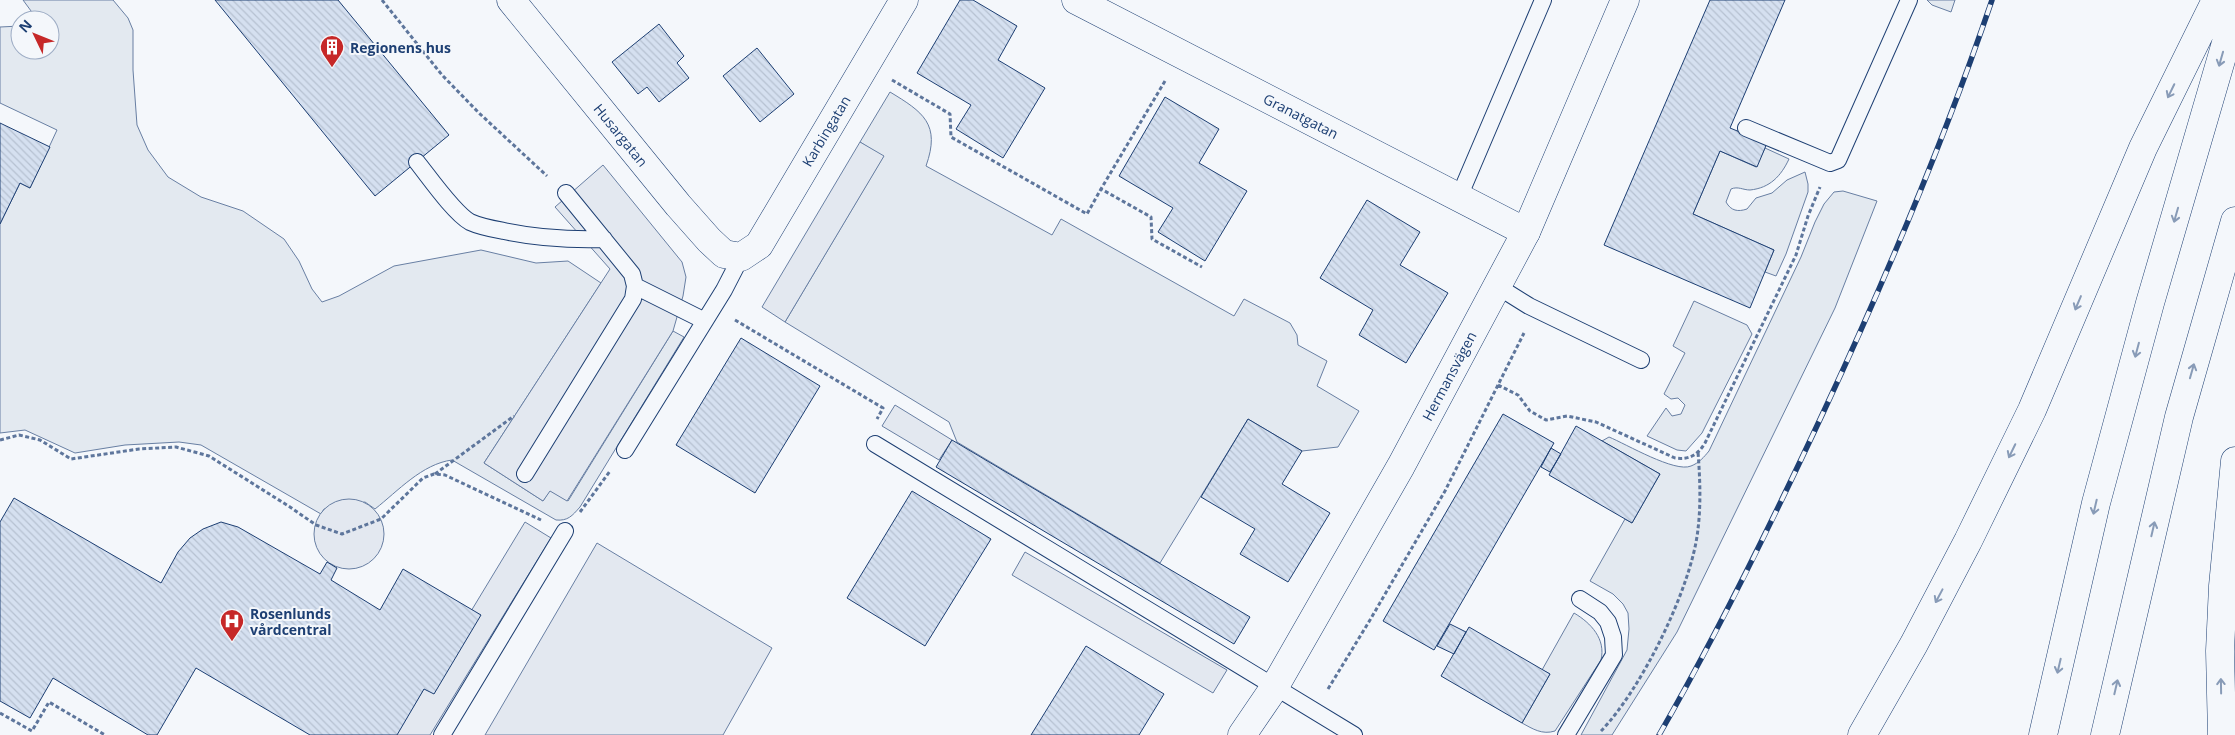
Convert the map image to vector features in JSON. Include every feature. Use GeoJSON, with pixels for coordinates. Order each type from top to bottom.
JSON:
{"type":"FeatureCollection","features":[{"type":"Feature","properties":{"kind":"main road","name":"Husargatan"},"geometry":{"type":"LineString","coordinates":[[511,0],[678,205],[709,240],[724,254],[742,256]]}},
{"type":"Feature","properties":{"kind":"main road","name":"Karbingatan"},"geometry":{"type":"LineString","coordinates":[[742,256],[759,245],[904,0]]}},
{"type":"Feature","properties":{"kind":"main road","name":"Granatgatan"},"geometry":{"type":"LineString","coordinates":[[1076,0],[1526,232]]}},
{"type":"Feature","properties":{"kind":"main road","name":"Hermansvägen"},"geometry":{"type":"LineString","coordinates":[[1242,735],[1274,688],[1402,466],[1526,232],[1625,0]]}},
{"type":"Feature","properties":{"kind":"main road"},"geometry":{"type":"LineString","coordinates":[[1862,735],[1964,550],[2032,410],[2143,148],[2216,0]]}},
{"type":"Feature","properties":{"kind":"main road"},"geometry":{"type":"LineString","coordinates":[[2043,735],[2104,474],[2150,303],[2235,12]]}},
{"type":"Feature","properties":{"kind":"main road"},"geometry":{"type":"LineString","coordinates":[[2105,735],[2179,417],[2235,221]]}},
{"type":"Feature","properties":{"kind":"main road"},"geometry":{"type":"LineString","coordinates":[[2222,735],[2221,632],[2235,461]]}},
{"type":"Feature","properties":{"kind":"main road"},"geometry":{"type":"LineString","coordinates":[[2234,735],[2235,731]]}},
{"type":"Feature","properties":{"kind":"lane"},"geometry":{"type":"LineString","coordinates":[[1459,197],[1543,0]]}},
{"type":"Feature","properties":{"kind":"lane"},"geometry":{"type":"LineString","coordinates":[[1746,128],[1830,163],[1838,160],[1909,0]]}},
{"type":"Feature","properties":{"kind":"lane"},"geometry":{"type":"LineString","coordinates":[[416,162],[469,222],[529,236],[569,240],[604,239]]}},
{"type":"Feature","properties":{"kind":"lane"},"geometry":{"type":"LineString","coordinates":[[524,474],[633,299],[635,286],[632,274],[566,193]]}},
{"type":"Feature","properties":{"kind":"lane"},"geometry":{"type":"LineString","coordinates":[[625,450],[709,314],[742,256]]}},
{"type":"Feature","properties":{"kind":"lane"},"geometry":{"type":"LineString","coordinates":[[635,286],[709,314]]}},
{"type":"Feature","properties":{"kind":"lane"},"geometry":{"type":"LineString","coordinates":[[1497,286],[1529,306],[1641,360]]}},
{"type":"Feature","properties":{"kind":"lane"},"geometry":{"type":"LineString","coordinates":[[875,444],[1354,735]]}},
{"type":"Feature","properties":{"kind":"lane"},"geometry":{"type":"LineString","coordinates":[[442,735],[565,531]]}},
{"type":"Feature","properties":{"kind":"lane"},"geometry":{"type":"LineString","coordinates":[[1566,735],[1614,655],[1613,637],[1608,622],[1600,612],[1580,599]]}},
{"type":"Feature","properties":{"kind":"path"},"geometry":{"type":"LineString","coordinates":[[382,0],[442,75],[513,145],[566,193]]}},
{"type":"Feature","properties":{"kind":"path"},"geometry":{"type":"LineString","coordinates":[[866,64],[950,114],[951,137],[1087,214],[1181,54]]}},
{"type":"Feature","properties":{"kind":"path"},"geometry":{"type":"LineString","coordinates":[[1498,385],[1518,395],[1530,411],[1546,420],[1567,416],[1596,422],[1675,458],[1686,459],[1698,452],[1705,442],[1796,254],[1808,216],[1830,163]]}},
{"type":"Feature","properties":{"kind":"path"},"geometry":{"type":"LineString","coordinates":[[1101,189],[1152,217],[1152,239],[1202,267]]}},
{"type":"Feature","properties":{"kind":"path"},"geometry":{"type":"LineString","coordinates":[[1314,711],[1370,620],[1444,491],[1525,332],[1529,306]]}},
{"type":"Feature","properties":{"kind":"path"},"geometry":{"type":"LineString","coordinates":[[709,314],[883,408],[866,438],[875,444]]}},
{"type":"Feature","properties":{"kind":"path"},"geometry":{"type":"LineString","coordinates":[[0,440],[19,435],[40,440],[71,458],[139,449],[176,447],[209,456],[316,525],[342,534],[381,519],[423,478],[434,474],[514,416]]}},
{"type":"Feature","properties":{"kind":"path"},"geometry":{"type":"LineString","coordinates":[[434,474],[446,475],[565,531],[625,450]]}},
{"type":"Feature","properties":{"kind":"path"},"geometry":{"type":"LineString","coordinates":[[1597,735],[1611,721],[1651,659],[1676,605],[1689,570],[1698,530],[1700,483],[1698,452]]}},
{"type":"Feature","properties":{"kind":"path"},"geometry":{"type":"LineString","coordinates":[[0,713],[32,730],[49,702],[105,735]]}},
{"type":"Feature","properties":{"kind":"shaded area"},"geometry":{"type":"Polygon","coordinates":[[[23,0],[113,0],[128,18],[133,30],[133,70],[137,125],[148,150],[168,177],[201,197],[243,211],[284,239],[299,261],[312,289],[322,302],[339,296],[394,266],[481,250],[536,263],[568,261],[601,283],[484,463],[543,501],[550,490],[568,501],[673,331],[684,337],[580,507],[567,519],[556,520],[452,460],[431,467],[421,473],[375,509],[365,502],[324,509],[321,514],[201,445],[179,442],[125,445],[75,453],[25,430],[0,433],[0,224],[20,183],[30,188],[57,130],[0,103],[0,27],[10,26],[10,60],[60,60],[60,10],[30,10],[23,0]]]}},
{"type":"Feature","properties":{"kind":"shaded area"},"geometry":{"type":"Polygon","coordinates":[[[1927,0],[1955,0],[1951,12],[1932,5],[1927,0]]]}},
{"type":"Feature","properties":{"kind":"shaded area"},"geometry":{"type":"Polygon","coordinates":[[[890,92],[920,113],[930,129],[930,152],[926,166],[1052,235],[1061,219],[1234,316],[1244,299],[1290,323],[1297,335],[1298,345],[1327,361],[1317,386],[1359,411],[1338,447],[1302,451],[1248,419],[1160,563],[957,442],[949,422],[785,322],[883,157],[860,142],[890,92]]]}},
{"type":"Feature","properties":{"kind":"shaded area"},"geometry":{"type":"Polygon","coordinates":[[[860,142],[884,156],[785,322],[762,307],[860,142]]]}},
{"type":"Feature","properties":{"kind":"shaded area"},"geometry":{"type":"Polygon","coordinates":[[[1765,148],[1789,159],[1782,171],[1774,180],[1763,187],[1750,190],[1731,189],[1726,202],[1735,210],[1747,209],[1756,198],[1772,193],[1787,180],[1805,172],[1808,192],[1786,254],[1776,276],[1765,272],[1774,250],[1693,214],[1720,151],[1756,167],[1765,148]]]}},
{"type":"Feature","properties":{"kind":"shaded area"},"geometry":{"type":"Polygon","coordinates":[[[603,165],[682,262],[686,277],[683,296],[673,331],[567,501],[550,491],[543,501],[484,463],[610,269],[555,207],[603,165]]]}},
{"type":"Feature","properties":{"kind":"shaded area"},"geometry":{"type":"Polygon","coordinates":[[[1843,191],[1877,201],[1835,308],[1677,632],[1612,735],[1581,735],[1627,650],[1629,629],[1628,613],[1623,604],[1613,594],[1590,581],[1625,519],[1632,523],[1660,474],[1602,441],[1609,437],[1650,457],[1684,467],[1694,465],[1703,458],[1709,451],[1801,257],[1824,204],[1834,192],[1843,191]]]}},
{"type":"Feature","properties":{"kind":"shaded area"},"geometry":{"type":"Polygon","coordinates":[[[1694,301],[1747,325],[1752,334],[1702,433],[1686,451],[1677,450],[1647,436],[1666,408],[1672,416],[1681,414],[1685,405],[1678,398],[1671,399],[1664,394],[1685,353],[1673,346],[1694,301]]]}},
{"type":"Feature","properties":{"kind":"shaded area"},"geometry":{"type":"Polygon","coordinates":[[[895,405],[952,440],[939,460],[882,426],[895,405]]]}},
{"type":"Feature","properties":{"kind":"shaded area"},"geometry":{"type":"Polygon","coordinates":[[[356,499],[369,505],[378,514],[382,520],[384,534],[382,548],[374,559],[363,567],[342,569],[335,567],[324,559],[316,548],[314,527],[316,520],[324,509],[335,501],[356,499]]]}},
{"type":"Feature","properties":{"kind":"shaded area"},"geometry":{"type":"Polygon","coordinates":[[[525,522],[551,538],[430,735],[396,735],[525,522]]]}},
{"type":"Feature","properties":{"kind":"shaded area"},"geometry":{"type":"Polygon","coordinates":[[[597,543],[772,648],[723,735],[485,735],[597,543]]]}},
{"type":"Feature","properties":{"kind":"shaded area"},"geometry":{"type":"Polygon","coordinates":[[[1025,552],[1227,670],[1213,693],[1012,575],[1025,552]]]}},
{"type":"Feature","properties":{"kind":"shaded area"},"geometry":{"type":"Polygon","coordinates":[[[1574,613],[1596,632],[1601,645],[1601,660],[1555,731],[1538,731],[1522,723],[1550,674],[1542,670],[1574,613]]]}},
{"type":"Feature","properties":{"kind":"building","name":"Regionens hus"},"geometry":{"type":"Polygon","coordinates":[[[215,0],[338,0],[449,135],[375,196],[215,0]]]}},
{"type":"Feature","properties":{"kind":"building"},"geometry":{"type":"Polygon","coordinates":[[[960,0],[973,0],[1017,26],[998,60],[1045,88],[1003,158],[956,129],[971,105],[917,73],[960,0]]]}},
{"type":"Feature","properties":{"kind":"building"},"geometry":{"type":"Polygon","coordinates":[[[1710,0],[1785,0],[1730,128],[1767,143],[1757,167],[1720,151],[1693,214],[1774,250],[1750,308],[1604,245],[1710,0]]]}},
{"type":"Feature","properties":{"kind":"building"},"geometry":{"type":"Polygon","coordinates":[[[659,24],[684,56],[677,63],[689,78],[659,102],[647,87],[638,94],[612,62],[659,24]]]}},
{"type":"Feature","properties":{"kind":"building"},"geometry":{"type":"Polygon","coordinates":[[[757,48],[794,94],[760,122],[723,76],[757,48]]]}},
{"type":"Feature","properties":{"kind":"building"},"geometry":{"type":"Polygon","coordinates":[[[1165,97],[1219,129],[1199,163],[1247,191],[1205,261],[1158,232],[1173,208],[1119,176],[1165,97]]]}},
{"type":"Feature","properties":{"kind":"building"},"geometry":{"type":"Polygon","coordinates":[[[0,123],[50,147],[30,188],[20,183],[0,224],[0,123]]]}},
{"type":"Feature","properties":{"kind":"building"},"geometry":{"type":"Polygon","coordinates":[[[1367,200],[1420,232],[1400,265],[1448,293],[1406,363],[1359,335],[1373,310],[1320,278],[1367,200]]]}},
{"type":"Feature","properties":{"kind":"building"},"geometry":{"type":"Polygon","coordinates":[[[741,338],[820,386],[755,493],[676,445],[741,338]]]}},
{"type":"Feature","properties":{"kind":"building"},"geometry":{"type":"Polygon","coordinates":[[[1503,414],[1554,443],[1434,650],[1383,621],[1503,414]]]}},
{"type":"Feature","properties":{"kind":"building"},"geometry":{"type":"Polygon","coordinates":[[[1248,419],[1302,451],[1282,484],[1330,513],[1288,582],[1240,554],[1255,529],[1201,497],[1248,419]]]}},
{"type":"Feature","properties":{"kind":"building"},"geometry":{"type":"Polygon","coordinates":[[[1576,426],[1660,474],[1632,523],[1549,475],[1576,426]]]}},
{"type":"Feature","properties":{"kind":"building"},"geometry":{"type":"Polygon","coordinates":[[[952,440],[1250,617],[1234,644],[936,467],[952,440]]]}},
{"type":"Feature","properties":{"kind":"building"},"geometry":{"type":"Polygon","coordinates":[[[1551,448],[1561,454],[1550,472],[1541,467],[1551,448]]]}},
{"type":"Feature","properties":{"kind":"building"},"geometry":{"type":"Polygon","coordinates":[[[912,491],[991,539],[925,646],[847,598],[912,491]]]}},
{"type":"Feature","properties":{"kind":"building","name":"Rosenlunds vårdcentral"},"geometry":{"type":"Polygon","coordinates":[[[14,498],[161,583],[178,552],[190,538],[203,529],[221,522],[238,527],[320,574],[327,562],[337,568],[331,580],[380,610],[403,569],[481,615],[434,694],[424,689],[397,735],[310,735],[196,668],[157,735],[148,735],[53,678],[30,718],[0,701],[0,522],[14,498]]]}},
{"type":"Feature","properties":{"kind":"building"},"geometry":{"type":"Polygon","coordinates":[[[1450,624],[1466,632],[1454,654],[1437,646],[1450,624]]]}},
{"type":"Feature","properties":{"kind":"building"},"geometry":{"type":"Polygon","coordinates":[[[1469,627],[1550,674],[1522,723],[1441,676],[1469,627]]]}},
{"type":"Feature","properties":{"kind":"building"},"geometry":{"type":"Polygon","coordinates":[[[1086,646],[1164,694],[1139,735],[1031,735],[1086,646]]]}},
{"type":"Feature","properties":{"kind":"railway"},"geometry":{"type":"LineString","coordinates":[[1659,735],[1703,656],[1744,576],[1846,362],[1892,260],[1934,157],[1992,0]]}},
{"type":"Feature","properties":{"kind":"place","name":"Regionens hus"},"geometry":{"type":"Point","coordinates":[332,68]}},
{"type":"Feature","properties":{"kind":"place","name":"Rosenlunds vårdcentral"},"geometry":{"type":"Point","coordinates":[232,642]}}]}
